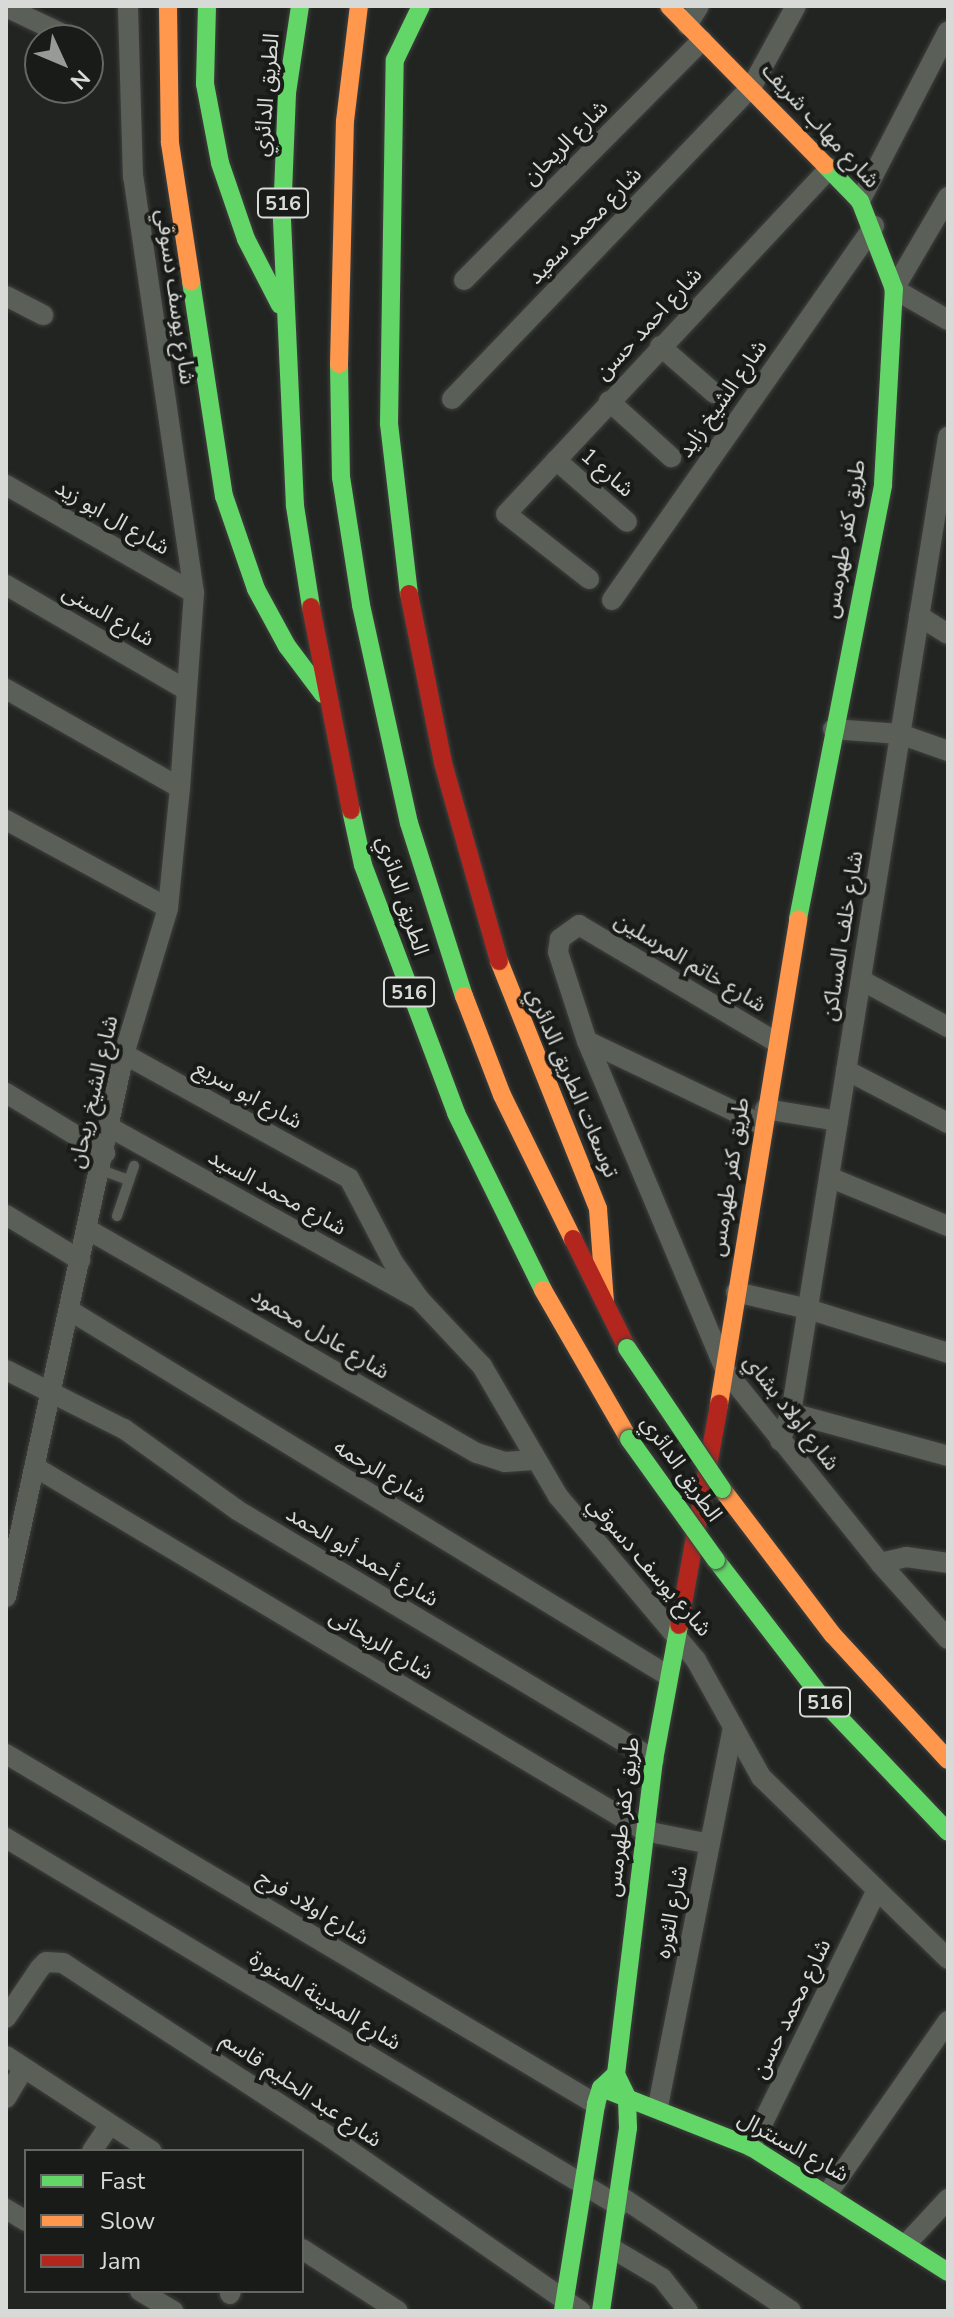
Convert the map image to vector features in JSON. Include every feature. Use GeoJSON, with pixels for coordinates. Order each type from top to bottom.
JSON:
{"type":"FeatureCollection","features":[{"type":"Feature","properties":{"kind":"main road"},"geometry":{"type":"LineString","coordinates":[[168,6],[170,143],[224,496],[256,589],[287,646],[325,697]]}},
{"type":"Feature","properties":{"kind":"main road"},"geometry":{"type":"LineString","coordinates":[[207,6],[205,84],[220,163],[246,239],[283,310]]}},
{"type":"Feature","properties":{"kind":"main road","name":"الطريق الدائري"},"geometry":{"type":"LineString","coordinates":[[300,6],[287,93],[283,310],[295,506],[325,697],[363,865],[456,1113],[517,1246],[629,1439],[716,1560],[830,1708],[948,1832]]}},
{"type":"Feature","properties":{"kind":"main road","name":"الطريق الدائري"},"geometry":{"type":"LineString","coordinates":[[359,6],[339,204],[341,477],[373,665],[424,880],[502,1095],[627,1348],[722,1489],[833,1635],[948,1760]]}},
{"type":"Feature","properties":{"kind":"main road","name":"توسعات الطريق الدائري"},"geometry":{"type":"LineString","coordinates":[[421,6],[395,60],[389,423],[424,679],[489,929],[521,1024],[591,1184],[603,1235],[605,1304]]}},
{"type":"Feature","properties":{"kind":"main road","name":"شارع مهاب شريف"},"geometry":{"type":"LineString","coordinates":[[669,6],[752,86],[860,201],[874,226],[894,289]]}},
{"type":"Feature","properties":{"kind":"main road","name":"طريق كفر طهرمس"},"geometry":{"type":"LineString","coordinates":[[616,2074],[654,1760],[673,1633],[725,1370],[776,1042],[833,729],[883,484],[894,289]]}},
{"type":"Feature","properties":{"kind":"main road"},"geometry":{"type":"LineString","coordinates":[[570,2307],[598,2096],[616,2074],[627,2097],[620,2201],[601,2311]]}},
{"type":"Feature","properties":{"kind":"main road","name":"شارع السنترال"},"geometry":{"type":"LineString","coordinates":[[598,2096],[627,2097],[658,2106],[751,2147],[907,2243],[948,2272]]}},
{"type":"Feature","properties":{"kind":"street","name":"شارع يوسف دسوقي"},"geometry":{"type":"LineString","coordinates":[[128,6],[133,177],[194,593]]}},
{"type":"Feature","properties":{"kind":"street"},"geometry":{"type":"LineString","coordinates":[[687,25],[699,6]]}},
{"type":"Feature","properties":{"kind":"street","name":"شارع محمد سعيد"},"geometry":{"type":"LineString","coordinates":[[452,399],[752,86],[796,6]]}},
{"type":"Feature","properties":{"kind":"street"},"geometry":{"type":"LineString","coordinates":[[6,7],[42,24]]}},
{"type":"Feature","properties":{"kind":"street"},"geometry":{"type":"LineString","coordinates":[[860,201],[948,31]]}},
{"type":"Feature","properties":{"kind":"street","name":"شارع الريحان"},"geometry":{"type":"LineString","coordinates":[[464,280],[702,40]]}},
{"type":"Feature","properties":{"kind":"street","name":"شارع احمد حسن"},"geometry":{"type":"LineString","coordinates":[[589,579],[506,514],[660,346],[830,168]]}},
{"type":"Feature","properties":{"kind":"street"},"geometry":{"type":"LineString","coordinates":[[948,197],[894,289],[948,320]]}},
{"type":"Feature","properties":{"kind":"street","name":"شارع الشيخ زايد"},"geometry":{"type":"LineString","coordinates":[[612,600],[874,226]]}},
{"type":"Feature","properties":{"kind":"street"},"geometry":{"type":"LineString","coordinates":[[6,296],[43,315]]}},
{"type":"Feature","properties":{"kind":"street"},"geometry":{"type":"LineString","coordinates":[[660,346],[714,393]]}},
{"type":"Feature","properties":{"kind":"street"},"geometry":{"type":"LineString","coordinates":[[609,401],[671,457]]}},
{"type":"Feature","properties":{"kind":"street","name":"شارع خلف المساكن"},"geometry":{"type":"LineString","coordinates":[[780,1441],[791,1413],[919,616],[941,526],[948,437]]}},
{"type":"Feature","properties":{"kind":"street","name":"شارع 1"},"geometry":{"type":"LineString","coordinates":[[556,460],[627,522]]}},
{"type":"Feature","properties":{"kind":"street","name":"شارع ال ابو زيد"},"geometry":{"type":"LineString","coordinates":[[6,485],[194,593]]}},
{"type":"Feature","properties":{"kind":"street","name":"شارع السنى"},"geometry":{"type":"LineString","coordinates":[[6,585],[185,689]]}},
{"type":"Feature","properties":{"kind":"street","name":"شارع الشيخ ريحان"},"geometry":{"type":"LineString","coordinates":[[6,1597],[14,1512],[35,1467],[49,1388],[111,1128],[124,1054],[168,908],[194,593]]}},
{"type":"Feature","properties":{"kind":"street"},"geometry":{"type":"LineString","coordinates":[[919,616],[948,634]]}},
{"type":"Feature","properties":{"kind":"street"},"geometry":{"type":"LineString","coordinates":[[6,689],[180,788]]}},
{"type":"Feature","properties":{"kind":"street"},"geometry":{"type":"LineString","coordinates":[[833,729],[900,734],[948,751]]}},
{"type":"Feature","properties":{"kind":"street"},"geometry":{"type":"LineString","coordinates":[[6,820],[168,908]]}},
{"type":"Feature","properties":{"kind":"street","name":"شارع خاتم المرسلين"},"geometry":{"type":"LineString","coordinates":[[579,925],[776,1042]]}},
{"type":"Feature","properties":{"kind":"street","name":"شارع اولاد بشاي"},"geometry":{"type":"LineString","coordinates":[[579,925],[563,934],[558,952],[587,1041],[725,1370],[880,1563],[948,1639]]}},
{"type":"Feature","properties":{"kind":"street"},"geometry":{"type":"LineString","coordinates":[[861,980],[948,1027]]}},
{"type":"Feature","properties":{"kind":"street"},"geometry":{"type":"LineString","coordinates":[[587,1041],[764,1117],[838,1121]]}},
{"type":"Feature","properties":{"kind":"street","name":"شارع ابو سريع"},"geometry":{"type":"LineString","coordinates":[[124,1054],[349,1178]]}},
{"type":"Feature","properties":{"kind":"street"},"geometry":{"type":"LineString","coordinates":[[846,1070],[948,1123]]}},
{"type":"Feature","properties":{"kind":"street"},"geometry":{"type":"LineString","coordinates":[[6,1093],[103,1161]]}},
{"type":"Feature","properties":{"kind":"street","name":"شارع محمد السيد"},"geometry":{"type":"LineString","coordinates":[[111,1128],[420,1300]]}},
{"type":"Feature","properties":{"kind":"street"},"geometry":{"type":"LineString","coordinates":[[829,1177],[948,1226]]}},
{"type":"Feature","properties":{"kind":"street","name":"شارع يوسف دسوقي"},"geometry":{"type":"LineString","coordinates":[[349,1178],[380,1242],[420,1300],[482,1366],[534,1460],[580,1528],[703,1670],[773,1792],[948,1959]]}},
{"type":"Feature","properties":{"kind":"street"},"geometry":{"type":"LineString","coordinates":[[6,1215],[80,1260]]}},
{"type":"Feature","properties":{"kind":"street","name":"شارع عادل محمود"},"geometry":{"type":"LineString","coordinates":[[87,1229],[477,1453],[505,1462],[534,1460]]}},
{"type":"Feature","properties":{"kind":"street"},"geometry":{"type":"LineString","coordinates":[[736,1292],[808,1309],[948,1353]]}},
{"type":"Feature","properties":{"kind":"street","name":"شارع الرحمه"},"geometry":{"type":"LineString","coordinates":[[69,1310],[667,1675]]}},
{"type":"Feature","properties":{"kind":"street","name":"شارع أحمد أبو الحمد"},"geometry":{"type":"LineString","coordinates":[[6,1370],[49,1388],[124,1429],[237,1510],[654,1760]]}},
{"type":"Feature","properties":{"kind":"street"},"geometry":{"type":"LineString","coordinates":[[791,1413],[948,1456]]}},
{"type":"Feature","properties":{"kind":"street","name":"شارع الريحانى"},"geometry":{"type":"LineString","coordinates":[[35,1467],[645,1831],[710,1844]]}},
{"type":"Feature","properties":{"kind":"street"},"geometry":{"type":"LineString","coordinates":[[880,1563],[906,1557],[948,1563]]}},
{"type":"Feature","properties":{"kind":"street","name":"شارع الثوره"},"geometry":{"type":"LineString","coordinates":[[658,2106],[733,1726]]}},
{"type":"Feature","properties":{"kind":"street","name":"شارع اولاد فرج"},"geometry":{"type":"LineString","coordinates":[[6,1754],[598,2096]]}},
{"type":"Feature","properties":{"kind":"street","name":"شارع المدينة المنورة"},"geometry":{"type":"LineString","coordinates":[[6,1838],[584,2184],[620,2201],[791,2311]]}},
{"type":"Feature","properties":{"kind":"street","name":"شارع محمد حسن"},"geometry":{"type":"LineString","coordinates":[[751,2147],[876,1892]]}},
{"type":"Feature","properties":{"kind":"street","name":"شارع عبد الحليم قاسم"},"geometry":{"type":"LineString","coordinates":[[6,2018],[46,1962],[63,1963],[570,2307]]}},
{"type":"Feature","properties":{"kind":"street"},"geometry":{"type":"LineString","coordinates":[[828,2193],[948,2021]]}},
{"type":"Feature","properties":{"kind":"street"},"geometry":{"type":"LineString","coordinates":[[6,2056],[149,2149]]}},
{"type":"Feature","properties":{"kind":"street"},"geometry":{"type":"LineString","coordinates":[[6,2098],[24,2068]]}},
{"type":"Feature","properties":{"kind":"street"},"geometry":{"type":"LineString","coordinates":[[93,2149],[110,2124]]}},
{"type":"Feature","properties":{"kind":"street"},"geometry":{"type":"LineString","coordinates":[[907,2243],[948,2199]]}},
{"type":"Feature","properties":{"kind":"street"},"geometry":{"type":"LineString","coordinates":[[6,2209],[24,2220]]}},
{"type":"Feature","properties":{"kind":"street"},"geometry":{"type":"LineString","coordinates":[[613,2249],[662,2278],[688,2311]]}},
{"type":"Feature","properties":{"kind":"street"},"geometry":{"type":"LineString","coordinates":[[304,2250],[398,2311]]}},
{"type":"Feature","properties":{"kind":"street"},"geometry":{"type":"LineString","coordinates":[[143,2293],[173,2311]]}},
{"type":"Feature","properties":{"kind":"lane"},"geometry":{"type":"LineString","coordinates":[[103,1161],[129,1180]]}},
{"type":"Feature","properties":{"kind":"lane"},"geometry":{"type":"LineString","coordinates":[[117,1216],[134,1166]]}},
{"type":"Feature","properties":{"kind":"traffic: fast"},"geometry":{"type":"LineString","coordinates":[[207,6],[205,84],[220,163],[246,239],[280,305]]}},
{"type":"Feature","properties":{"kind":"traffic: fast"},"geometry":{"type":"LineString","coordinates":[[300,6],[287,93],[282,220],[295,506],[311,607]]}},
{"type":"Feature","properties":{"kind":"traffic: fast"},"geometry":{"type":"LineString","coordinates":[[409,594],[389,423],[395,60],[421,6]]}},
{"type":"Feature","properties":{"kind":"traffic: fast"},"geometry":{"type":"LineString","coordinates":[[798,919],[883,484],[894,289],[860,201],[825,165]]}},
{"type":"Feature","properties":{"kind":"traffic: fast"},"geometry":{"type":"LineString","coordinates":[[191,281],[224,496],[256,589],[287,646],[323,694]]}},
{"type":"Feature","properties":{"kind":"traffic: fast"},"geometry":{"type":"LineString","coordinates":[[339,364],[341,477],[361,605],[409,823],[464,996]]}},
{"type":"Feature","properties":{"kind":"traffic: fast"},"geometry":{"type":"LineString","coordinates":[[351,810],[363,865],[456,1113],[543,1290]]}},
{"type":"Feature","properties":{"kind":"traffic: fast"},"geometry":{"type":"LineString","coordinates":[[627,1348],[722,1489]]}},
{"type":"Feature","properties":{"kind":"traffic: fast"},"geometry":{"type":"LineString","coordinates":[[629,1439],[716,1560]]}},
{"type":"Feature","properties":{"kind":"traffic: fast"},"geometry":{"type":"LineString","coordinates":[[716,1560],[830,1708],[948,1832]]}},
{"type":"Feature","properties":{"kind":"traffic: fast"},"geometry":{"type":"LineString","coordinates":[[601,2311],[628,2128],[627,2097],[616,2074],[654,1760],[679,1625]]}},
{"type":"Feature","properties":{"kind":"traffic: fast"},"geometry":{"type":"LineString","coordinates":[[563,2311],[596,2104],[601,2088],[616,2074]]}},
{"type":"Feature","properties":{"kind":"traffic: fast"},"geometry":{"type":"LineString","coordinates":[[609,2091],[751,2147],[948,2272]]}},
{"type":"Feature","properties":{"kind":"traffic: slow"},"geometry":{"type":"LineString","coordinates":[[168,6],[170,143],[191,281]]}},
{"type":"Feature","properties":{"kind":"traffic: slow"},"geometry":{"type":"LineString","coordinates":[[339,364],[345,121],[359,6]]}},
{"type":"Feature","properties":{"kind":"traffic: slow"},"geometry":{"type":"LineString","coordinates":[[669,6],[825,165]]}},
{"type":"Feature","properties":{"kind":"traffic: slow"},"geometry":{"type":"LineString","coordinates":[[719,1404],[798,919]]}},
{"type":"Feature","properties":{"kind":"traffic: slow"},"geometry":{"type":"LineString","coordinates":[[499,961],[598,1209],[605,1302]]}},
{"type":"Feature","properties":{"kind":"traffic: slow"},"geometry":{"type":"LineString","coordinates":[[464,996],[502,1095],[573,1239]]}},
{"type":"Feature","properties":{"kind":"traffic: slow"},"geometry":{"type":"LineString","coordinates":[[543,1290],[629,1439]]}},
{"type":"Feature","properties":{"kind":"traffic: slow"},"geometry":{"type":"LineString","coordinates":[[722,1489],[833,1635],[948,1760]]}},
{"type":"Feature","properties":{"kind":"traffic: jam"},"geometry":{"type":"LineString","coordinates":[[409,594],[443,763],[499,961]]}},
{"type":"Feature","properties":{"kind":"traffic: jam"},"geometry":{"type":"LineString","coordinates":[[311,607],[351,810]]}},
{"type":"Feature","properties":{"kind":"traffic: jam"},"geometry":{"type":"LineString","coordinates":[[573,1239],[627,1348]]}},
{"type":"Feature","properties":{"kind":"traffic: jam"},"geometry":{"type":"LineString","coordinates":[[679,1625],[719,1404]]}}]}
